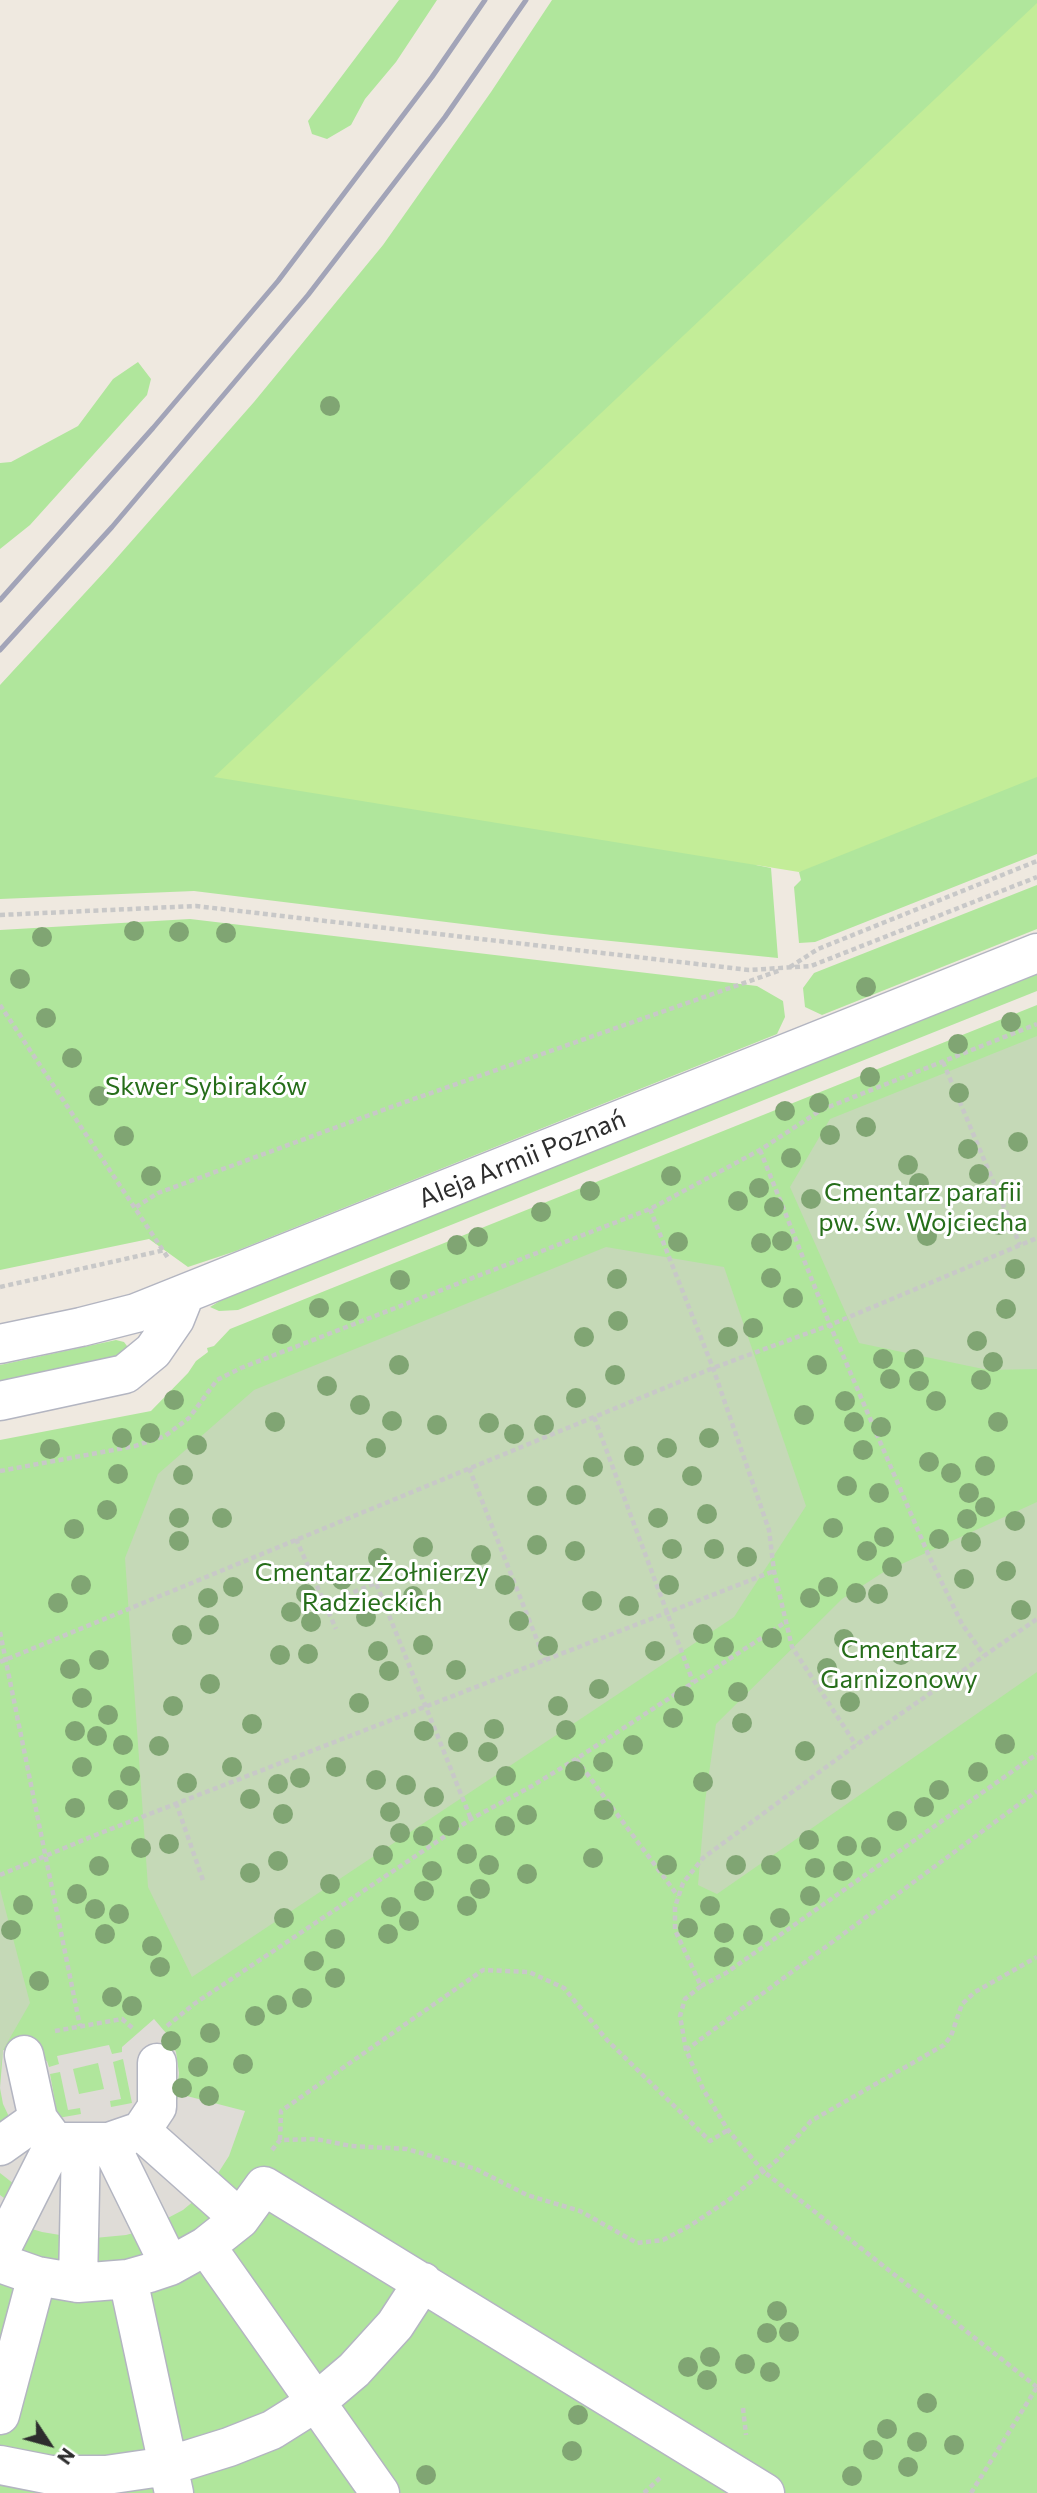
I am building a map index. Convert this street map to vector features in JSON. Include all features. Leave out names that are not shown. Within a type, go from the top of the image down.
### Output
[{"type":"street","name":"Aleja Armii Poznań","points":[[0,1344],[114,1319],[185,1294],[1037,953]]},
{"type":"street","points":[[0,1401],[125,1374],[153,1351],[175,1319],[185,1294]]},
{"type":"street","points":[[0,2146],[84,2135],[157,2107],[153,2042]]},
{"type":"street","points":[[38,2044],[84,2135],[170,2266]]},
{"type":"street","points":[[84,2135],[240,2219]]},
{"type":"street","points":[[0,2251],[84,2135]]},
{"type":"street","points":[[78,2283],[84,2135]]},
{"type":"street","points":[[0,2263],[37,2276],[78,2283],[128,2279],[170,2266],[206,2246],[240,2219],[264,2186],[765,2493]]},
{"type":"street","points":[[206,2246],[380,2493]]},
{"type":"street","points":[[0,2415],[37,2276]]},
{"type":"street","points":[[128,2279],[171,2479]]},
{"type":"street","points":[[0,2465],[51,2474],[171,2479],[229,2447],[272,2430],[315,2403],[354,2370],[395,2325],[424,2282]]},
{"type":"path","points":[[136,1207],[158,1193],[394,1106],[789,967],[818,949],[1037,862]]},
{"type":"path","points":[[0,915],[196,906],[749,970],[811,966],[1037,877]]},
{"type":"path","points":[[0,1005],[164,1250],[0,1287]]},
{"type":"path","points":[[0,1471],[135,1446],[165,1436],[189,1418],[217,1380],[241,1368],[650,1209],[760,1150],[821,1111],[1037,1024]]},
{"type":"path","points":[[943,1062],[1020,1245]]},
{"type":"path","points":[[760,1150],[830,1325],[929,1556],[962,1624],[984,1656]]},
{"type":"path","points":[[650,1209],[713,1367],[769,1530],[774,1571],[792,1647],[856,1745]]},
{"type":"path","points":[[3,1660],[713,1367],[830,1325],[1037,1238]]},
{"type":"path","points":[[594,1417],[693,1682]]},
{"type":"path","points":[[469,1468],[545,1660]]},
{"type":"path","points":[[296,1539],[336,1629]]},
{"type":"path","points":[[0,1875],[176,1803],[774,1571]]},
{"type":"path","points":[[325,1604],[376,1583],[471,1819]]},
{"type":"path","points":[[701,1986],[675,1930],[675,1908],[683,1883],[703,1858],[856,1745],[1037,1619]]},
{"type":"path","points":[[38,2044],[80,2026],[122,2019],[153,2042],[194,2004],[471,1819],[576,1759],[786,1622]]},
{"type":"path","points":[[0,1632],[3,1660],[80,2026]]},
{"type":"path","points":[[971,2493],[1037,2387],[763,2171],[728,2130],[704,2089],[687,2050],[680,2016],[685,2000],[701,1986],[726,1973],[1037,1754]]},
{"type":"path","points":[[576,1759],[678,1897]]},
{"type":"path","points":[[687,2050],[1037,1791]]},
{"type":"path","points":[[176,1803],[204,1883]]},
{"type":"path","points":[[264,2186],[273,2146],[280,2140],[316,2139],[351,2146],[408,2150],[476,2169],[527,2195],[580,2211],[637,2243],[663,2240],[730,2199],[763,2171],[811,2121],[944,2045],[951,2036],[962,2004],[975,1992],[1037,1957]]},
{"type":"path","points":[[280,2140],[281,2111],[483,1970],[529,1972],[564,1988],[607,2040],[710,2141],[728,2130]]},
{"type":"green space","points":[[399,0],[437,0],[396,62],[365,99],[351,125],[327,139],[312,134],[308,121]]},
{"type":"green space","points":[[552,0],[1037,0],[1037,151],[756,865],[771,868],[778,958],[552,935],[194,891],[0,899],[0,685],[107,569],[254,402],[383,245]]},
{"type":"green space","points":[[1037,3],[1037,777],[799,872],[214,777]]},
{"type":"green space","points":[[138,362],[151,379],[147,395],[30,525],[0,549],[0,463],[11,462],[78,426],[113,379]]},
{"type":"green space","points":[[1037,708],[1037,854],[815,942],[799,943],[794,887],[801,880],[799,872]]},
{"type":"green space","points":[[1037,885],[1037,929],[822,1015],[805,1007],[803,988],[814,973]]},
{"type":"green space","name":"Skwer Sybiraków","points":[[190,919],[757,986],[783,1001],[785,1017],[777,1034],[236,1251],[188,1267],[149,1239],[0,1270],[0,930]]},
{"type":"green space","points":[[1037,974],[1037,991],[238,1310],[219,1311],[210,1307],[223,1299]]},
{"type":"green space","points":[[1037,1005],[1037,2493],[0,2493],[0,1440],[151,1411],[196,1361],[208,1352],[207,1348],[214,1346],[230,1329]]},
{"type":"green space","name":"Cmentarz parafii pw. św. Wojciecha","points":[[1037,1036],[1037,1369],[988,1370],[859,1343],[790,1187],[830,1119]]},
{"type":"green space","name":"Cmentarz Żołnierzy Radzieckich","points":[[606,1247],[724,1267],[806,1506],[734,1617],[192,1977],[148,1887],[125,1558],[158,1474],[254,1390]]},
{"type":"green space","points":[[116,1340],[127,1346],[129,1353],[126,1359],[0,1384],[0,1365]]},
{"type":"green space","name":"Cmentarz Garnizonowy","points":[[1037,1502],[1037,1672],[717,1894],[698,1885],[705,1802],[716,1724],[842,1599],[882,1573]]},
{"type":"green space","points":[[0,1889],[30,2003],[3,2050],[0,2072]]},
{"type":"shaded area","points":[[154,2019],[166,2033],[176,2052],[179,2073],[177,2093],[170,2114],[172,2115],[179,2094],[245,2111],[229,2156],[215,2178],[201,2195],[183,2210],[145,2230],[126,2235],[84,2239],[42,2232],[22,2226],[0,2214],[0,2195],[4,2198],[14,2184],[0,2173],[0,2129],[11,2121],[3,2104],[0,2088],[3,2050],[47,2061],[49,2067],[59,2064],[57,2056],[109,2045],[112,2054],[122,2052],[122,2047]],"holes":[[[123,2059],[132,2103],[111,2107],[110,2101],[121,2099],[113,2062]],[[98,2063],[104,2089],[79,2094],[73,2069]],[[60,2072],[68,2110],[80,2108],[81,2114],[58,2118],[50,2074]]]},
{"type":"railway","points":[[0,600],[153,428],[278,281],[432,77],[485,0]]},
{"type":"railway","points":[[0,650],[112,527],[308,295],[445,117],[526,0]]}]
